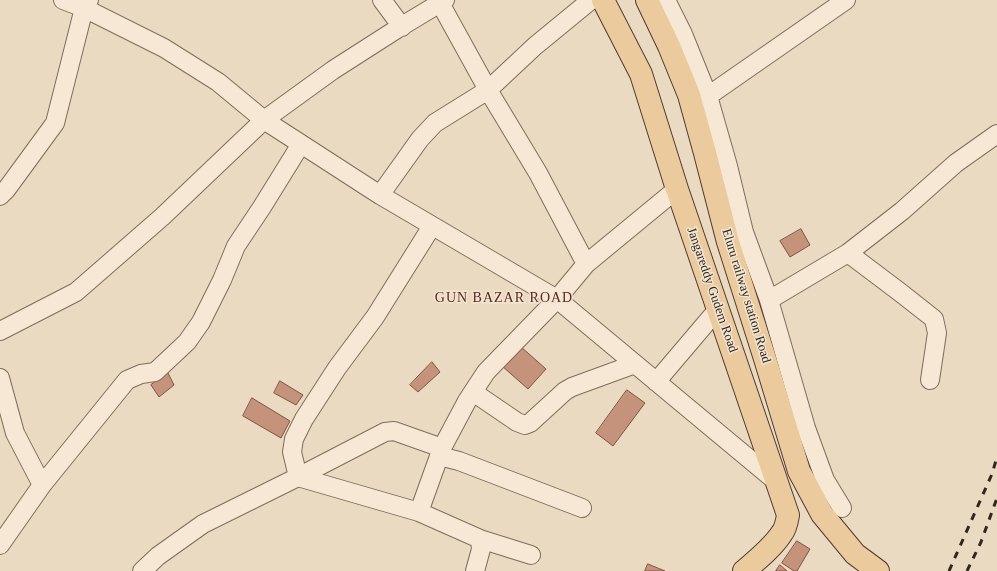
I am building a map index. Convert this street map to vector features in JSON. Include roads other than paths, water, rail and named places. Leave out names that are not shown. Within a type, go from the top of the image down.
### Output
[{"type":"main road","name":"Jangareddy Gudem Road","points":[[603,0],[641,74],[677,189],[788,515],[783,532],[767,550],[744,571]]},
{"type":"main road","name":"Eluru railway station Road","points":[[647,0],[669,46],[689,96],[728,242],[799,470],[822,514],[855,554],[878,571]]},
{"type":"street","points":[[63,0],[87,4],[164,48],[218,82],[264,120],[380,195],[557,299],[777,482]]},
{"type":"street","points":[[380,195],[420,139],[435,123],[488,90],[535,46],[591,0]]},
{"type":"street","points":[[666,0],[683,34],[708,96],[728,166],[744,232],[769,300],[806,428],[825,480],[842,508]]},
{"type":"street","points":[[708,96],[846,0]]},
{"type":"street","points":[[0,331],[76,292],[162,218],[264,120],[333,70],[443,2],[488,90],[538,173],[586,264]]},
{"type":"street","points":[[0,196],[55,123],[87,4]]},
{"type":"street","points":[[386,5],[402,27]]},
{"type":"street","points":[[769,300],[848,253],[902,211],[956,163],[997,134]]},
{"type":"street","points":[[0,545],[42,485],[127,380],[141,374],[156,372],[188,342],[201,322],[222,280],[236,246],[301,144]]},
{"type":"street","points":[[419,512],[441,452],[473,392],[486,372],[557,299],[586,264],[677,189]]},
{"type":"street","points":[[298,476],[292,452],[294,439],[304,419],[337,368],[375,317],[432,226]]},
{"type":"street","points":[[848,253],[934,319],[937,333],[930,380]]},
{"type":"street","points":[[656,382],[718,309]]},
{"type":"street","points":[[473,392],[517,422],[525,425],[530,423],[565,391],[572,387],[635,364]]},
{"type":"street","points":[[0,378],[15,433],[42,485]]},
{"type":"street","points":[[142,571],[158,556],[203,524],[385,432],[394,431],[459,461],[582,508]]},
{"type":"street","points":[[298,476],[419,512],[480,539],[531,555]]},
{"type":"street","points":[[475,571],[481,548],[480,539]]},
{"type":"railway","points":[[949,571],[992,474],[997,457]]},
{"type":"railway","points":[[967,571],[981,542],[997,498]]},
{"type":"district","name":"GUN BAZAR ROAD","points":[[504,298]]}]
